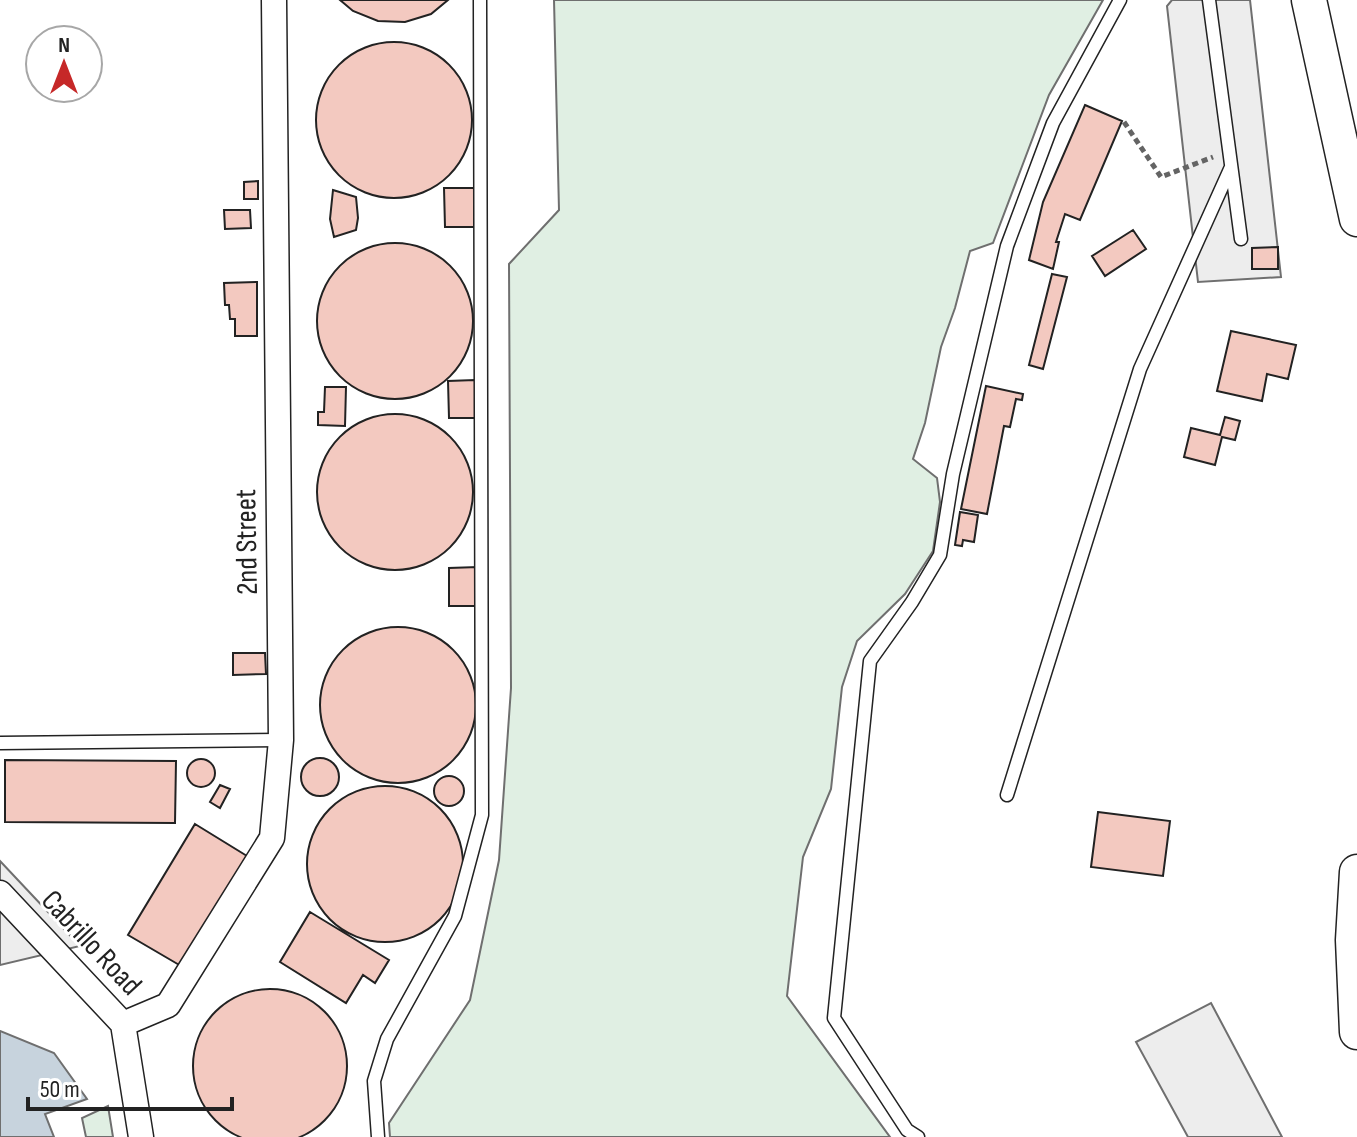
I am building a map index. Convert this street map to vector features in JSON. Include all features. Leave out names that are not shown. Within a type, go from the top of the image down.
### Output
[{"type":"main road","points":[[1309,0],[1357,219]]},
{"type":"main road","points":[[1357,872],[1353,940],[1357,1032]]},
{"type":"street","name":"2nd Street","points":[[123,1024],[168,1005],[272,838],[281,740],[274,0]]},
{"type":"street","name":"Cabrillo Road","points":[[0,893],[123,1024],[141,1137]]},
{"type":"lane","points":[[378,1137],[374,1081],[387,1039],[455,916],[482,815],[480,0]]},
{"type":"lane","points":[[918,1137],[907,1130],[834,1018],[870,661],[912,602],[940,555],[953,474],[1007,246],[1053,123],[1120,0]]},
{"type":"lane","points":[[1209,0],[1241,239]]},
{"type":"lane","points":[[1007,795],[1140,369],[1231,167]]},
{"type":"lane","points":[[0,743],[281,740]]},
{"type":"path","points":[[1124,122],[1161,177],[1229,150]]},
{"type":"green space","points":[[554,0],[1103,0],[1049,95],[993,243],[970,251],[941,347],[925,423],[913,459],[937,478],[940,502],[933,551],[905,594],[857,641],[842,687],[831,789],[803,857],[787,996],[890,1137],[390,1137],[389,1123],[470,1000],[499,860],[511,688],[509,264],[559,210]]},
{"type":"green space","points":[[108,1106],[113,1137],[86,1137],[82,1118]]},
{"type":"shaded area","points":[[1172,0],[1250,0],[1281,277],[1198,282],[1167,6]]},
{"type":"shaded area","points":[[0,861],[80,946],[0,965]]},
{"type":"shaded area","points":[[1211,1003],[1282,1137],[1188,1137],[1136,1042]]},
{"type":"shaded area","points":[[0,1031],[54,1053],[87,1099],[45,1114],[54,1137],[0,1137]]},
{"type":"building","points":[[340,0],[448,0],[431,14],[405,22],[378,21],[353,11]]},
{"type":"building","points":[[394,42],[424,48],[449,65],[466,90],[472,120],[466,150],[449,175],[424,192],[394,198],[364,192],[339,175],[322,150],[316,120],[322,90],[339,65],[364,48]]},
{"type":"building","points":[[1085,105],[1122,121],[1080,220],[1065,214],[1056,242],[1059,242],[1053,269],[1029,260],[1043,202]]},
{"type":"building","points":[[258,181],[258,199],[244,199],[244,182]]},
{"type":"building","points":[[444,188],[474,188],[474,227],[445,227]]},
{"type":"building","points":[[333,190],[356,197],[358,218],[356,230],[334,237],[330,219]]},
{"type":"building","points":[[224,210],[250,210],[251,228],[225,229]]},
{"type":"building","points":[[1133,230],[1146,249],[1105,276],[1092,256]]},
{"type":"building","points":[[395,243],[425,249],[450,266],[467,291],[473,321],[467,351],[450,376],[425,393],[395,399],[365,393],[340,376],[323,351],[317,321],[323,291],[340,266],[365,249]]},
{"type":"building","points":[[1278,247],[1278,269],[1252,269],[1252,248]]},
{"type":"building","points":[[1052,274],[1067,277],[1043,369],[1029,365]]},
{"type":"building","points":[[257,282],[257,336],[235,336],[235,319],[230,319],[229,305],[225,305],[224,283]]},
{"type":"building","points":[[1231,331],[1296,345],[1288,379],[1267,374],[1262,401],[1217,391]]},
{"type":"building","points":[[475,380],[475,418],[449,418],[448,381]]},
{"type":"building","points":[[986,386],[1023,394],[1022,400],[1016,399],[1010,427],[1004,426],[987,514],[961,509]]},
{"type":"building","points":[[325,387],[346,387],[345,426],[318,425],[318,412],[324,412]]},
{"type":"building","points":[[395,414],[425,420],[450,437],[467,462],[473,492],[467,522],[450,547],[425,564],[395,570],[365,564],[340,547],[323,522],[317,492],[323,462],[340,437],[365,420]]},
{"type":"building","points":[[1225,417],[1240,421],[1235,440],[1222,437],[1215,465],[1184,457],[1191,428],[1220,435]]},
{"type":"building","points":[[960,512],[978,515],[974,542],[963,540],[962,546],[955,545]]},
{"type":"building","points":[[478,567],[479,606],[449,606],[449,568]]},
{"type":"building","points":[[398,627],[428,633],[453,650],[470,675],[476,705],[470,735],[453,760],[428,777],[398,783],[368,777],[343,760],[326,735],[320,705],[326,675],[343,650],[368,633]]},
{"type":"building","points":[[233,653],[265,653],[266,674],[233,675]]},
{"type":"building","points":[[320,758],[333,764],[339,777],[333,790],[320,796],[307,790],[301,777],[307,764]]},
{"type":"building","points":[[201,759],[211,763],[215,773],[211,783],[201,787],[191,783],[187,773],[191,763]]},
{"type":"building","points":[[5,760],[176,761],[175,823],[5,822]]},
{"type":"building","points":[[449,776],[460,780],[464,791],[460,802],[449,806],[438,802],[434,791],[438,780]]},
{"type":"building","points":[[220,785],[230,789],[220,808],[210,802]]},
{"type":"building","points":[[385,786],[415,792],[440,809],[457,834],[463,864],[457,894],[440,919],[415,936],[385,942],[355,936],[330,919],[313,894],[307,864],[313,834],[330,809],[355,792]]},
{"type":"building","points":[[1098,812],[1170,821],[1163,876],[1091,867]]},
{"type":"building","points":[[195,824],[247,856],[181,966],[128,935]]},
{"type":"building","points":[[310,912],[389,960],[375,983],[363,975],[346,1003],[280,962]]},
{"type":"building","points":[[270,989],[300,995],[325,1011],[341,1036],[347,1066],[341,1096],[325,1121],[300,1137],[270,1143],[240,1137],[215,1121],[199,1096],[193,1066],[199,1036],[215,1011],[240,995]]}]
